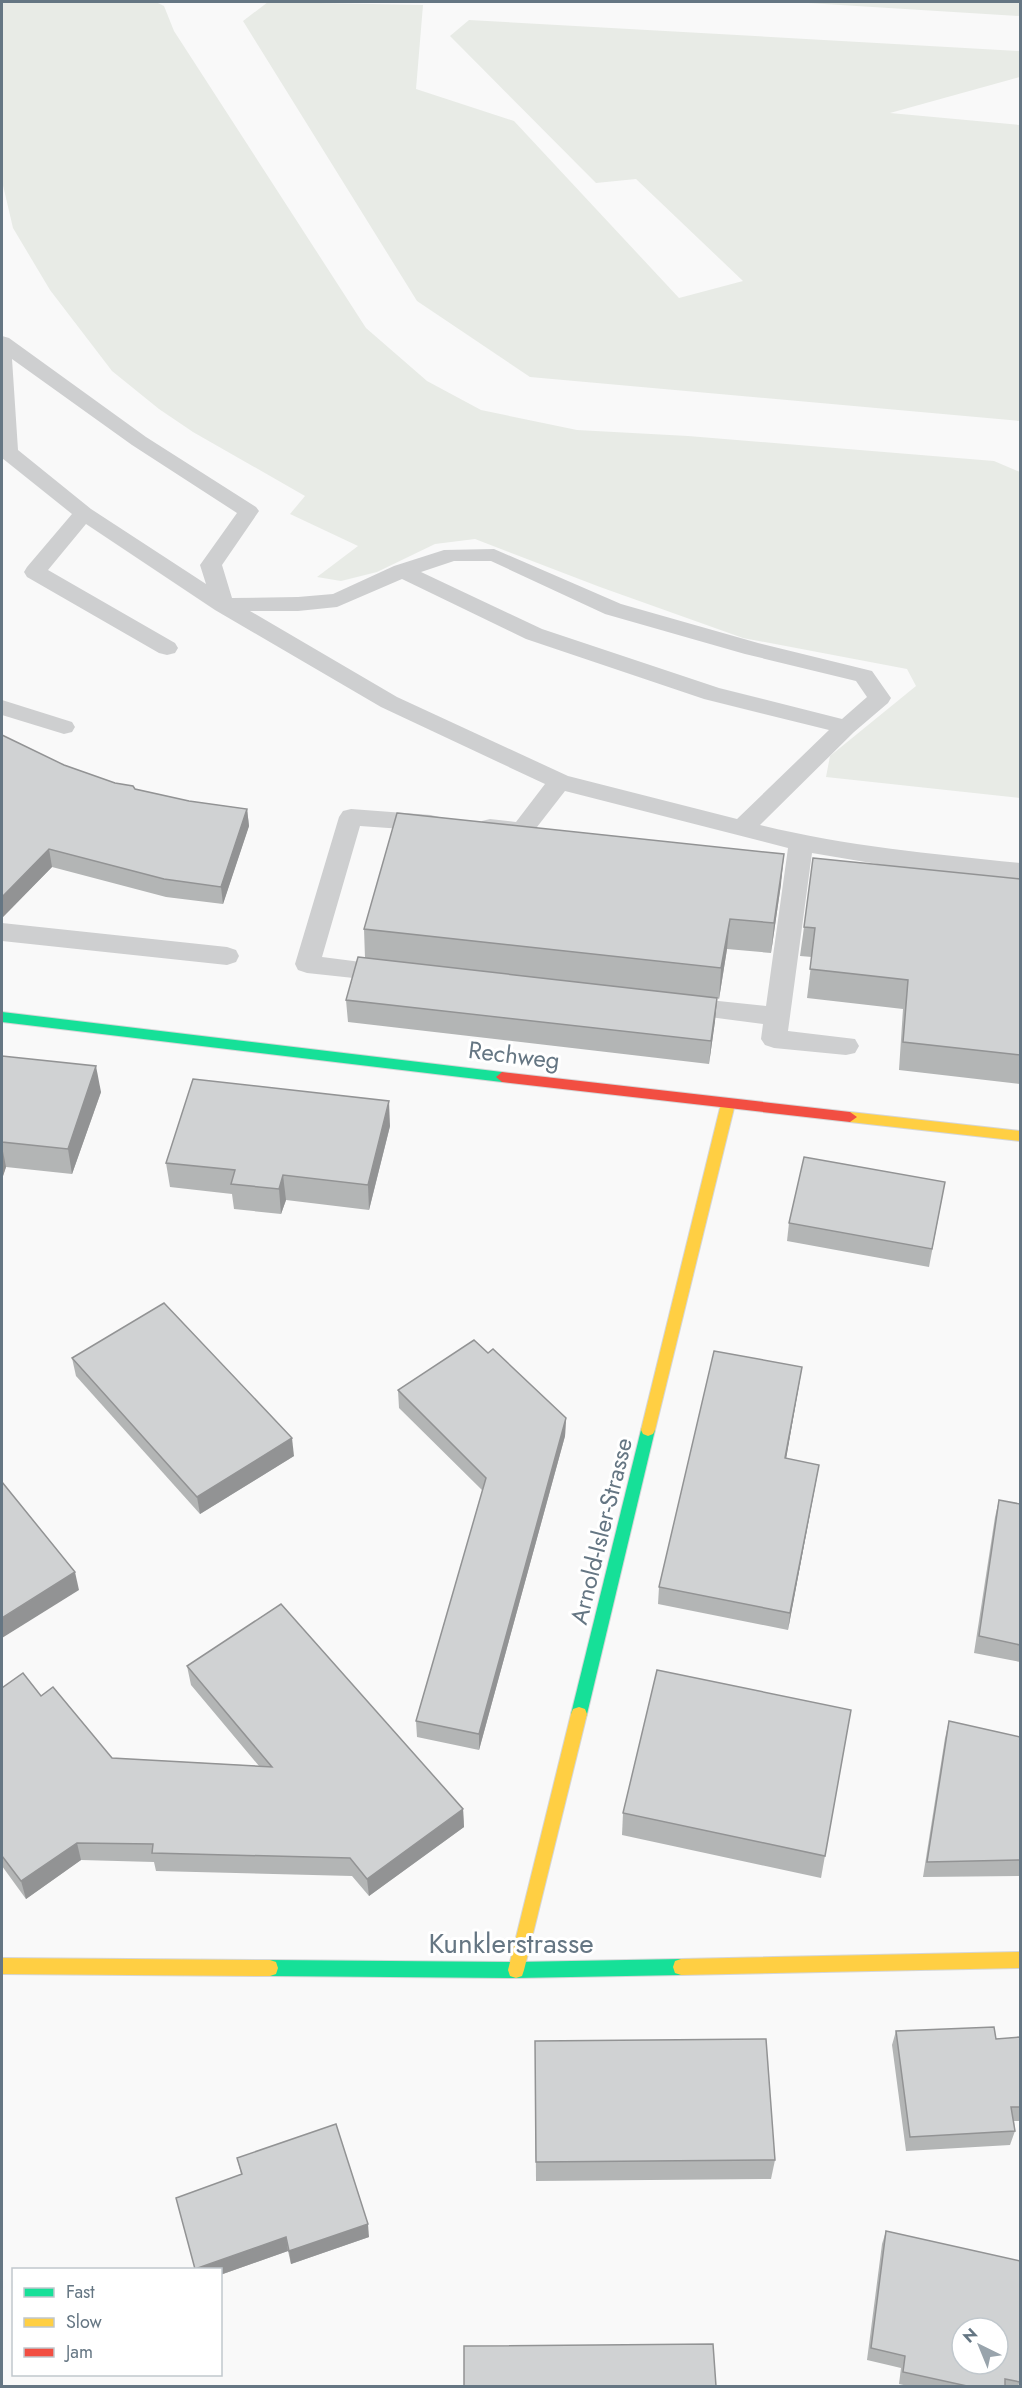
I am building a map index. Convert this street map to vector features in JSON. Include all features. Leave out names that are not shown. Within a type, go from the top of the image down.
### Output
[{"type":"street","name":"Rechweg","points":[[2,1017],[728,1104],[1020,1136]]},
{"type":"street","name":"Arnold-Isler-Strasse","points":[[516,1970],[728,1104]]},
{"type":"street","name":"Kunklerstrasse","points":[[2,1966],[516,1970],[1020,1960]]},
{"type":"lane","points":[[2,342],[139,441],[249,511],[211,565],[223,605]]},
{"type":"lane","points":[[2,350],[5,450],[84,513],[223,605],[389,702],[560,782],[801,843],[889,858],[1020,871]]},
{"type":"lane","points":[[84,513],[35,572],[168,648]]},
{"type":"lane","points":[[223,605],[298,604],[337,600],[402,571],[452,555],[494,555],[613,609],[753,649],[864,676],[880,698],[846,727],[742,827]]},
{"type":"lane","points":[[402,571],[534,634],[712,694],[846,727]]},
{"type":"lane","points":[[2,707],[64,727]]},
{"type":"lane","points":[[413,976],[307,964],[351,817],[522,830],[560,782]]},
{"type":"lane","points":[[801,843],[774,1039],[846,1046]]},
{"type":"lane","points":[[2,932],[227,956]]},
{"type":"lane","points":[[660,1003],[777,1017]]},
{"type":"shaded area","points":[[2,2],[156,2],[164,6],[174,31],[366,328],[427,381],[481,410],[577,430],[688,436],[994,461],[1020,472],[1020,798],[826,777],[830,756],[916,686],[907,669],[743,638],[475,539],[435,544],[377,572],[341,581],[317,577],[358,546],[290,514],[305,496],[193,432],[159,409],[112,371],[50,290],[13,228],[2,181]]},
{"type":"shaded area","points":[[268,2],[423,5],[416,89],[514,121],[679,298],[743,281],[636,179],[596,183],[450,36],[469,20],[1020,51],[1020,77],[890,113],[1020,125],[1020,421],[530,377],[417,301],[243,21]]},
{"type":"shaded area","points":[[792,2],[1020,2],[1020,16]]},
{"type":"building","points":[[2,735],[64,765],[115,783],[189,801],[247,809],[221,887],[164,879],[49,849],[2,897]]},
{"type":"building","points":[[397,813],[784,854],[774,923],[730,919],[721,968],[364,929]]},
{"type":"building","points":[[813,858],[1020,879],[1020,1055],[903,1042],[908,980],[810,969],[815,928],[804,927]]},
{"type":"building","points":[[358,957],[717,998],[711,1041],[346,1000]]},
{"type":"building","points":[[2,1056],[96,1066],[68,1149],[2,1142]]},
{"type":"building","points":[[193,1079],[389,1101],[368,1185],[283,1175],[279,1189],[231,1184],[235,1170],[166,1163]]},
{"type":"building","points":[[804,1157],[945,1182],[932,1249],[789,1223]]},
{"type":"building","points":[[164,1303],[292,1438],[197,1497],[72,1358]]},
{"type":"building","points":[[474,1340],[488,1353],[493,1349],[566,1418],[479,1734],[416,1721],[486,1478],[398,1390]]},
{"type":"building","points":[[714,1351],[802,1367],[785,1458],[819,1465],[790,1613],[659,1587]]},
{"type":"building","points":[[2,1482],[75,1572],[2,1618]]},
{"type":"building","points":[[999,1500],[1020,1504],[1020,1645],[979,1636]]},
{"type":"building","points":[[281,1604],[463,1809],[367,1879],[350,1858],[152,1853],[153,1844],[77,1843],[21,1881],[2,1856],[2,1688],[23,1673],[41,1696],[53,1687],[112,1758],[272,1767],[187,1666]]},
{"type":"building","points":[[657,1670],[851,1710],[825,1856],[623,1813]]},
{"type":"building","points":[[949,1721],[1020,1737],[1020,1860],[927,1862]]},
{"type":"building","points":[[994,2027],[996,2039],[1020,2037],[1020,2107],[1011,2107],[1015,2131],[910,2137],[896,2031]]},
{"type":"building","points":[[766,2039],[775,2160],[536,2162],[535,2041]]},
{"type":"building","points":[[336,2124],[368,2224],[289,2251],[286,2237],[195,2268],[176,2198],[242,2174],[237,2158]]},
{"type":"building","points":[[886,2231],[1020,2261],[1020,2382],[1005,2379],[1005,2386],[967,2386],[903,2372],[905,2356],[871,2348]]},
{"type":"building","points":[[713,2344],[716,2386],[464,2386],[464,2346]]},
{"type":"traffic: fast","points":[[2,1017],[502,1077]]},
{"type":"traffic: fast","points":[[579,1714],[648,1430]]},
{"type":"traffic: fast","points":[[270,1968],[516,1970],[681,1967]]},
{"type":"traffic: slow","points":[[648,1430],[728,1104]]},
{"type":"traffic: slow","points":[[850,1117],[1020,1136]]},
{"type":"traffic: slow","points":[[516,1970],[579,1714]]},
{"type":"traffic: slow","points":[[681,1967],[1020,1960]]},
{"type":"traffic: slow","points":[[2,1966],[270,1968]]},
{"type":"traffic: jam","points":[[502,1077],[850,1117]]}]
